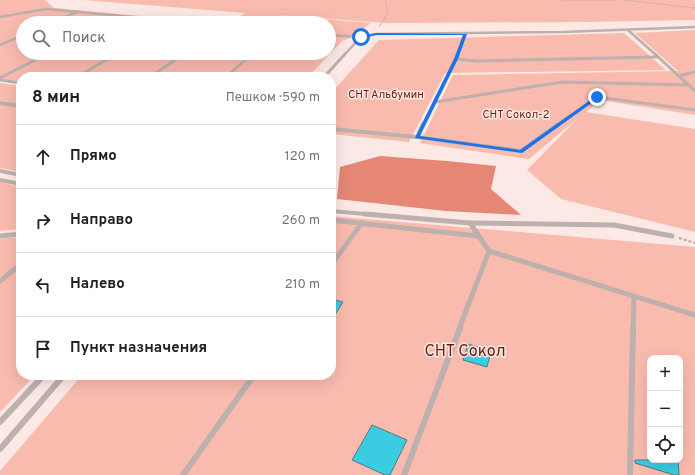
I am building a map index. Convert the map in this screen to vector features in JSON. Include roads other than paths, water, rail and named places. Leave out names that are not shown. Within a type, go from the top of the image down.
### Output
[{"type":"street","points":[[0,103],[16,105]]},
{"type":"street","points":[[0,171],[16,174]]},
{"type":"lane","points":[[0,17],[46,9],[123,16]]},
{"type":"lane","points":[[68,16],[77,12]]},
{"type":"lane","points":[[336,35],[361,37],[376,34],[465,34],[695,27]]},
{"type":"lane","points":[[628,30],[695,91]]},
{"type":"lane","points":[[417,137],[456,59],[465,34]]},
{"type":"lane","points":[[329,72],[361,37]]},
{"type":"lane","points":[[0,45],[16,38]]},
{"type":"lane","points":[[456,59],[477,61],[657,57]]},
{"type":"lane","points":[[0,79],[37,60]]},
{"type":"lane","points":[[86,72],[106,60]]},
{"type":"lane","points":[[158,72],[176,60]]},
{"type":"lane","points":[[232,72],[246,60]]},
{"type":"lane","points":[[679,76],[695,72]]},
{"type":"lane","points":[[0,79],[16,82]]},
{"type":"lane","points":[[435,102],[562,82],[689,85]]},
{"type":"lane","points":[[336,130],[417,137],[522,151],[597,97],[695,110]]},
{"type":"lane","points":[[0,180],[16,183]]},
{"type":"lane","points":[[336,211],[470,223],[614,225],[672,236]]},
{"type":"lane","points":[[336,220],[478,236]]},
{"type":"lane","points":[[336,258],[362,223]]},
{"type":"lane","points":[[470,223],[490,251],[695,315]]},
{"type":"lane","points":[[0,236],[16,234]]},
{"type":"lane","points":[[404,475],[490,251]]},
{"type":"lane","points":[[0,281],[16,268]]},
{"type":"lane","points":[[630,475],[634,297]]},
{"type":"lane","points":[[0,422],[39,380]]},
{"type":"lane","points":[[0,449],[60,380]]},
{"type":"lane","points":[[183,475],[250,380]]},
{"type":"park label","name":"СНТ Альбумин","points":[[386,95]]},
{"type":"park label","name":"СНТ Сокол-2","points":[[516,115]]},
{"type":"park label","name":"СНТ Сокол","points":[[465,352]]}]
